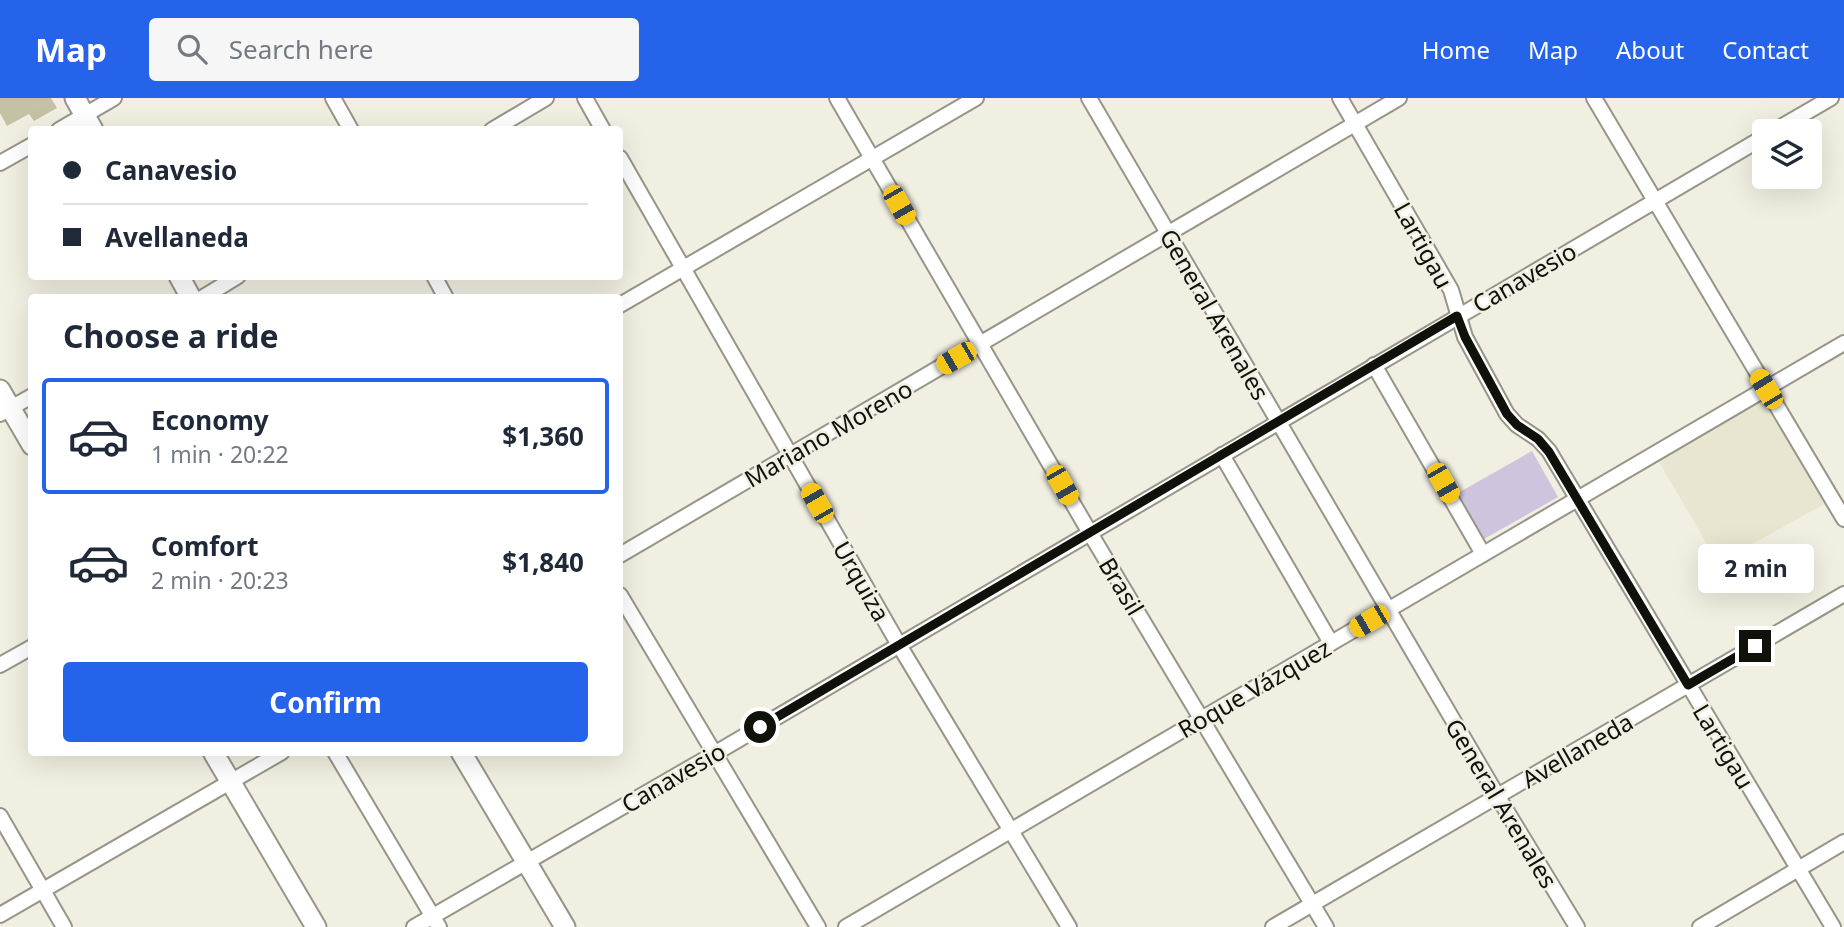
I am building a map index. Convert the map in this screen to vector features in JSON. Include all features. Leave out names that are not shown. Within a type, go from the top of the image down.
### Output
[{"type":"main road","points":[[75,98],[89,122]]},
{"type":"main road","points":[[0,390],[5,411],[28,439]]},
{"type":"main road","points":[[215,756],[316,927]]},
{"type":"main road","points":[[463,756],[565,927]]},
{"type":"street","points":[[89,122],[114,98]]},
{"type":"street","points":[[333,98],[349,126]]},
{"type":"street","points":[[499,126],[546,98]]},
{"type":"street","points":[[585,98],[601,126]]},
{"type":"street","name":"Brasil","points":[[837,98],[1090,533],[1326,927]]},
{"type":"street","points":[[623,303],[976,98]]},
{"type":"street","name":"General Arenales","points":[[1089,98],[1498,797],[1577,927]]},
{"type":"street","name":"Lartigau","points":[[1340,98],[1451,290],[1465,337],[1507,414],[1544,445],[1833,927]]},
{"type":"street","name":"Mariano Moreno","points":[[623,553],[1399,98]]},
{"type":"street","points":[[1594,98],[1844,520]]},
{"type":"street","points":[[1795,119],[1831,98]]},
{"type":"street","name":"Canavesio","points":[[414,927],[436,922],[526,862],[1752,144]]},
{"type":"street","points":[[0,163],[28,147]]},
{"type":"street","name":"Urquiza","points":[[623,163],[899,645],[1069,927]]},
{"type":"street","points":[[209,294],[231,280]]},
{"type":"street","name":"Roque Vázquez","points":[[846,927],[1844,343]]},
{"type":"street","points":[[1374,365],[1483,554]]},
{"type":"street","points":[[5,411],[28,398]]},
{"type":"street","points":[[1222,455],[1331,643]]},
{"type":"street","name":"Avellaneda","points":[[1273,927],[1844,594]]},
{"type":"street","points":[[623,600],[818,927]]},
{"type":"street","points":[[0,665],[28,649]]},
{"type":"street","points":[[0,915],[275,756]]},
{"type":"street","points":[[337,756],[436,922]]},
{"type":"street","points":[[0,816],[64,927]]},
{"type":"street","points":[[1700,927],[1844,842]]},
{"type":"shaded area","points":[[1764,396],[1828,502],[1718,563],[1658,460]]},
{"type":"shaded area","points":[[1532,451],[1558,497],[1484,539],[1458,493]]},
{"type":"building","points":[[0,98],[51,98],[57,108],[34,121],[29,114],[7,126],[0,113]]},
{"type":"route","points":[[760,727],[1457,316],[1465,337],[1507,414],[1517,425],[1538,439],[1549,452],[1688,685],[1755,646]]}]
